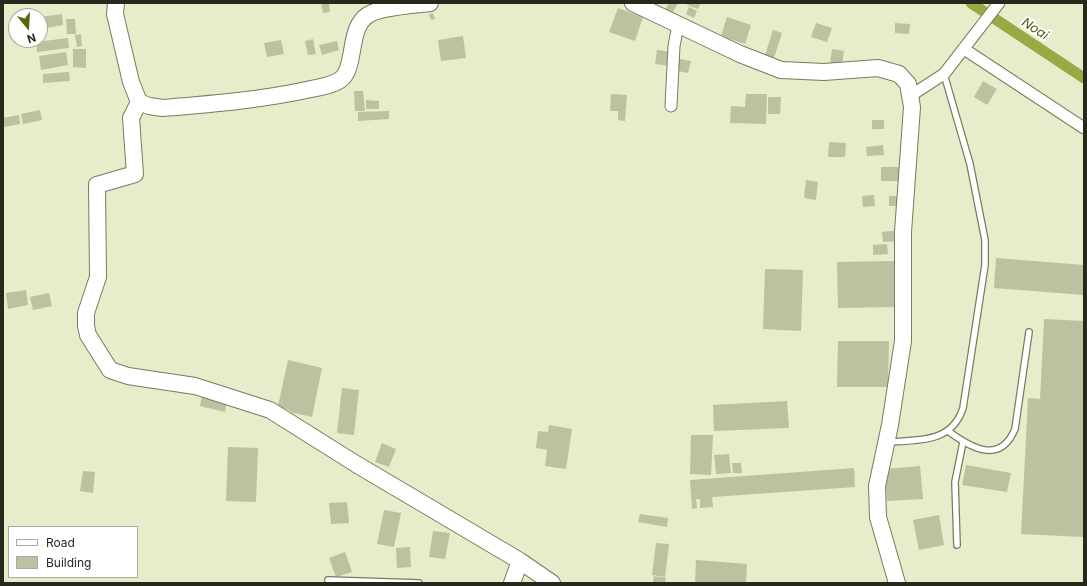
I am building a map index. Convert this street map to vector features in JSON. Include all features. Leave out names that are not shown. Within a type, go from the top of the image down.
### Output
[{"type":"street","points":[[116,3],[115,14],[131,82],[139,102],[132,118],[135,174],[97,185],[98,277],[86,313],[88,335],[110,370],[128,376],[195,386],[270,410],[356,464],[520,561],[552,583]]},
{"type":"street","points":[[139,102],[149,106],[171,107],[283,95],[329,85],[338,81],[346,72],[357,28],[372,7],[430,3]]},
{"type":"street","points":[[633,3],[740,54],[781,70],[824,72],[878,68],[899,74],[908,84],[912,107],[903,232],[903,341],[887,442],[878,486],[878,518],[897,583]]},
{"type":"street","points":[[910,96],[944,74],[999,3]]},
{"type":"street","points":[[671,106],[674,46],[678,25]]},
{"type":"street","points":[[964,49],[1084,128]]},
{"type":"street","points":[[512,583],[520,561]]},
{"type":"lane","points":[[887,442],[919,440],[948,431],[957,424],[963,408],[986,265],[983,228],[970,164],[944,74]]},
{"type":"lane","points":[[948,431],[972,447],[983,450],[996,450],[1011,440],[1015,429],[1029,332]]},
{"type":"lane","points":[[957,545],[955,482],[963,442]]},
{"type":"lane","points":[[328,580],[419,583]]},
{"type":"building","points":[[321,3],[329,3],[330,12],[323,13]]},
{"type":"building","points":[[669,3],[678,3],[672,14],[665,10]]},
{"type":"building","points":[[688,3],[699,3],[700,5],[698,9],[687,5]]},
{"type":"building","points":[[689,7],[697,11],[694,18],[686,14]]},
{"type":"building","points":[[618,8],[643,17],[635,41],[609,32]]},
{"type":"building","points":[[433,13],[435,19],[431,20],[429,14]]},
{"type":"building","points":[[62,14],[63,25],[48,28],[48,16]]},
{"type":"building","points":[[727,17],[751,25],[745,44],[721,36]]},
{"type":"building","points":[[66,19],[75,19],[76,34],[67,34]]},
{"type":"building","points":[[816,23],[832,28],[827,42],[811,37]]},
{"type":"building","points":[[895,23],[910,24],[909,34],[895,33]]},
{"type":"building","points":[[773,30],[782,33],[774,58],[765,55]]},
{"type":"building","points":[[81,34],[82,46],[77,47],[75,35]]},
{"type":"building","points":[[463,36],[466,58],[441,61],[438,40]]},
{"type":"building","points":[[68,38],[69,48],[37,52],[37,48],[48,48],[48,40]]},
{"type":"building","points":[[313,39],[316,54],[308,55],[305,41]]},
{"type":"building","points":[[281,40],[284,54],[267,57],[264,43]]},
{"type":"building","points":[[337,41],[339,50],[322,55],[319,45]]},
{"type":"building","points":[[73,49],[86,49],[86,68],[73,67]]},
{"type":"building","points":[[832,49],[844,51],[842,65],[830,63]]},
{"type":"building","points":[[657,50],[672,52],[671,66],[655,64]]},
{"type":"building","points":[[66,52],[68,65],[41,70],[39,56]]},
{"type":"building","points":[[675,58],[691,61],[688,73],[673,70]]},
{"type":"building","points":[[69,72],[70,81],[43,83],[43,74]]},
{"type":"building","points":[[983,81],[997,89],[987,105],[974,97]]},
{"type":"building","points":[[354,91],[363,91],[365,111],[355,111]]},
{"type":"building","points":[[611,94],[627,95],[625,121],[618,120],[618,111],[610,111]]},
{"type":"building","points":[[746,94],[767,94],[766,124],[730,123],[731,106],[745,107]]},
{"type":"building","points":[[768,97],[781,97],[780,114],[768,114]]},
{"type":"building","points":[[366,100],[379,101],[379,109],[366,109]]},
{"type":"building","points":[[40,110],[42,120],[23,124],[21,114]]},
{"type":"building","points":[[389,111],[389,119],[358,121],[358,112]]},
{"type":"building","points":[[19,115],[20,124],[4,127],[3,118]]},
{"type":"building","points":[[872,120],[884,120],[884,129],[872,129]]},
{"type":"building","points":[[829,142],[846,143],[845,157],[828,157]]},
{"type":"building","points":[[883,145],[884,155],[867,156],[866,147]]},
{"type":"building","points":[[881,167],[901,167],[901,181],[881,181]]},
{"type":"building","points":[[806,180],[818,182],[816,200],[804,198]]},
{"type":"building","points":[[874,195],[875,206],[863,207],[862,196]]},
{"type":"building","points":[[889,196],[902,196],[901,206],[889,206]]},
{"type":"building","points":[[900,230],[901,241],[883,242],[882,232]]},
{"type":"building","points":[[887,244],[888,254],[873,255],[873,245]]},
{"type":"building","points":[[996,258],[1084,265],[1084,295],[994,288]]},
{"type":"building","points":[[894,261],[895,307],[838,308],[837,262]]},
{"type":"building","points":[[765,269],[803,270],[801,331],[763,329]]},
{"type":"building","points":[[26,290],[28,305],[8,309],[6,293]]},
{"type":"building","points":[[49,293],[52,306],[33,310],[30,297]]},
{"type":"building","points":[[1044,319],[1084,321],[1084,537],[1021,534],[1028,398],[1040,399]]},
{"type":"building","points":[[838,341],[889,341],[888,387],[837,387]]},
{"type":"building","points":[[288,360],[322,368],[312,417],[290,412],[291,411],[278,406]]},
{"type":"building","points":[[342,388],[359,390],[354,435],[337,433]]},
{"type":"building","points":[[202,396],[227,402],[225,412],[200,406]]},
{"type":"building","points":[[787,401],[789,428],[714,431],[713,405]]},
{"type":"building","points":[[549,425],[572,429],[566,469],[545,466],[547,450],[536,448],[538,431],[548,432]]},
{"type":"building","points":[[691,435],[713,435],[711,475],[690,474]]},
{"type":"building","points":[[382,443],[396,449],[389,467],[375,462]]},
{"type":"building","points":[[228,447],[258,448],[256,502],[226,501]]},
{"type":"building","points":[[729,454],[731,473],[716,474],[714,455]]},
{"type":"building","points":[[732,463],[741,463],[742,473],[733,473]]},
{"type":"building","points":[[966,465],[1011,473],[1007,492],[962,485]]},
{"type":"building","points":[[920,466],[923,499],[887,501],[885,469]]},
{"type":"building","points":[[854,468],[855,487],[712,497],[713,507],[700,508],[700,499],[696,499],[697,508],[692,509],[690,480]]},
{"type":"building","points":[[83,471],[95,472],[93,493],[80,491]]},
{"type":"building","points":[[347,502],[349,523],[331,524],[329,503]]},
{"type":"building","points":[[384,510],[401,513],[394,547],[377,544]]},
{"type":"building","points":[[640,514],[668,518],[667,527],[638,522]]},
{"type":"building","points":[[939,515],[944,545],[919,550],[913,520]]},
{"type":"building","points":[[433,531],[450,533],[445,559],[429,557]]},
{"type":"building","points":[[656,543],[669,544],[665,577],[652,575]]},
{"type":"building","points":[[410,547],[411,567],[397,568],[396,548]]},
{"type":"building","points":[[345,552],[352,572],[336,577],[329,558]]},
{"type":"building","points":[[696,560],[747,564],[746,583],[695,583]]},
{"type":"building","points":[[654,576],[666,578],[665,583],[653,583]]},
{"type":"waterway","name":"Noai","points":[[971,3],[1084,78]]}]
